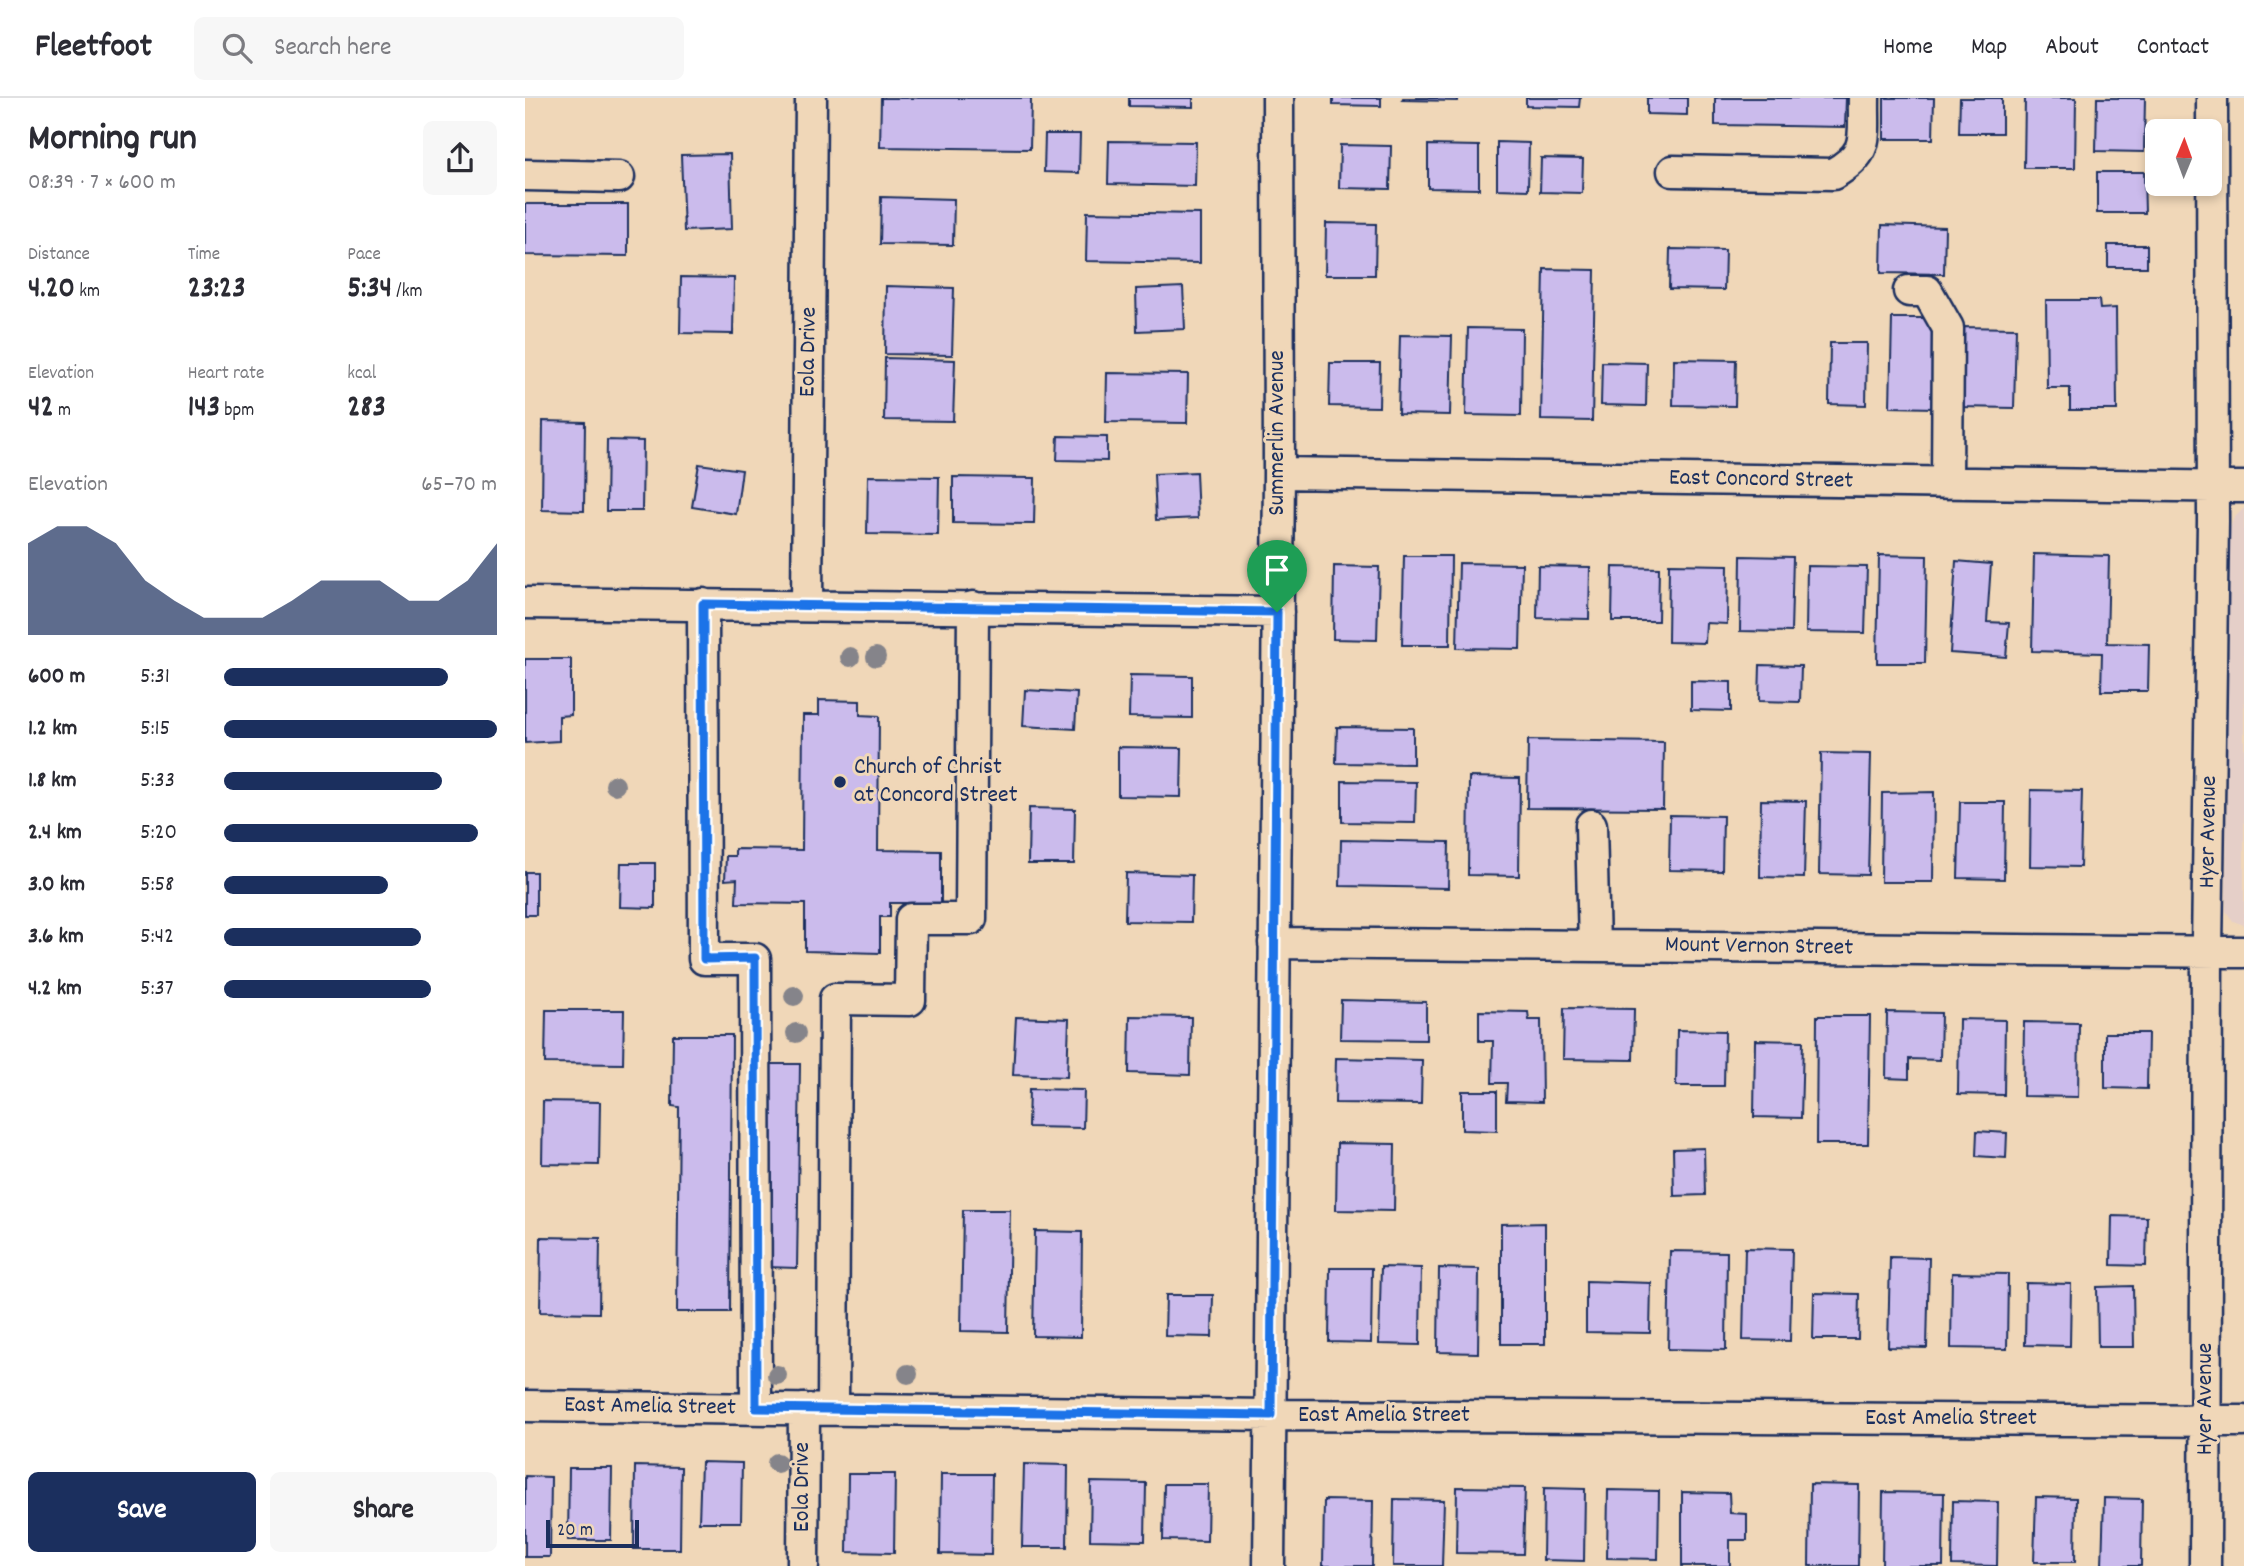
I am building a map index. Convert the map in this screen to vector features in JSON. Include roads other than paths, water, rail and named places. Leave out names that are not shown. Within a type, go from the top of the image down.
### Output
[{"type":"street","name":"Eola Drive","points":[[807,605],[811,98]]},
{"type":"street","name":"Summerlin Avenue","points":[[1269,1566],[1279,473],[1278,98]]},
{"type":"street","points":[[1673,171],[1833,174],[1852,163],[1862,147],[1864,98]]},
{"type":"street","name":"Hyer Avenue","points":[[2205,1566],[2207,951],[2213,487],[2212,98]]},
{"type":"street","points":[[525,175],[619,177]]},
{"type":"street","points":[[1909,291],[1927,291],[1948,328],[1947,483]]},
{"type":"street","name":"East Concord Street","points":[[1279,473],[2244,487]]},
{"type":"street","points":[[525,603],[1277,612]]},
{"type":"street","points":[[703,604],[704,959],[755,958],[756,1408]]},
{"type":"street","points":[[833,1409],[835,999],[910,1000],[911,919],[971,919],[973,607]]},
{"type":"street","points":[[1591,825],[1594,946]]},
{"type":"street","name":"Mount Vernon Street","points":[[1273,943],[2244,952]]},
{"type":"street","name":"East Amelia Street","points":[[525,1406],[1271,1415],[2244,1421]]},
{"type":"street","name":"Eola Drive","points":[[803,1409],[803,1566]]},
{"type":"place","name":"Church of Christ at Concord Street","points":[[840,782]]}]
